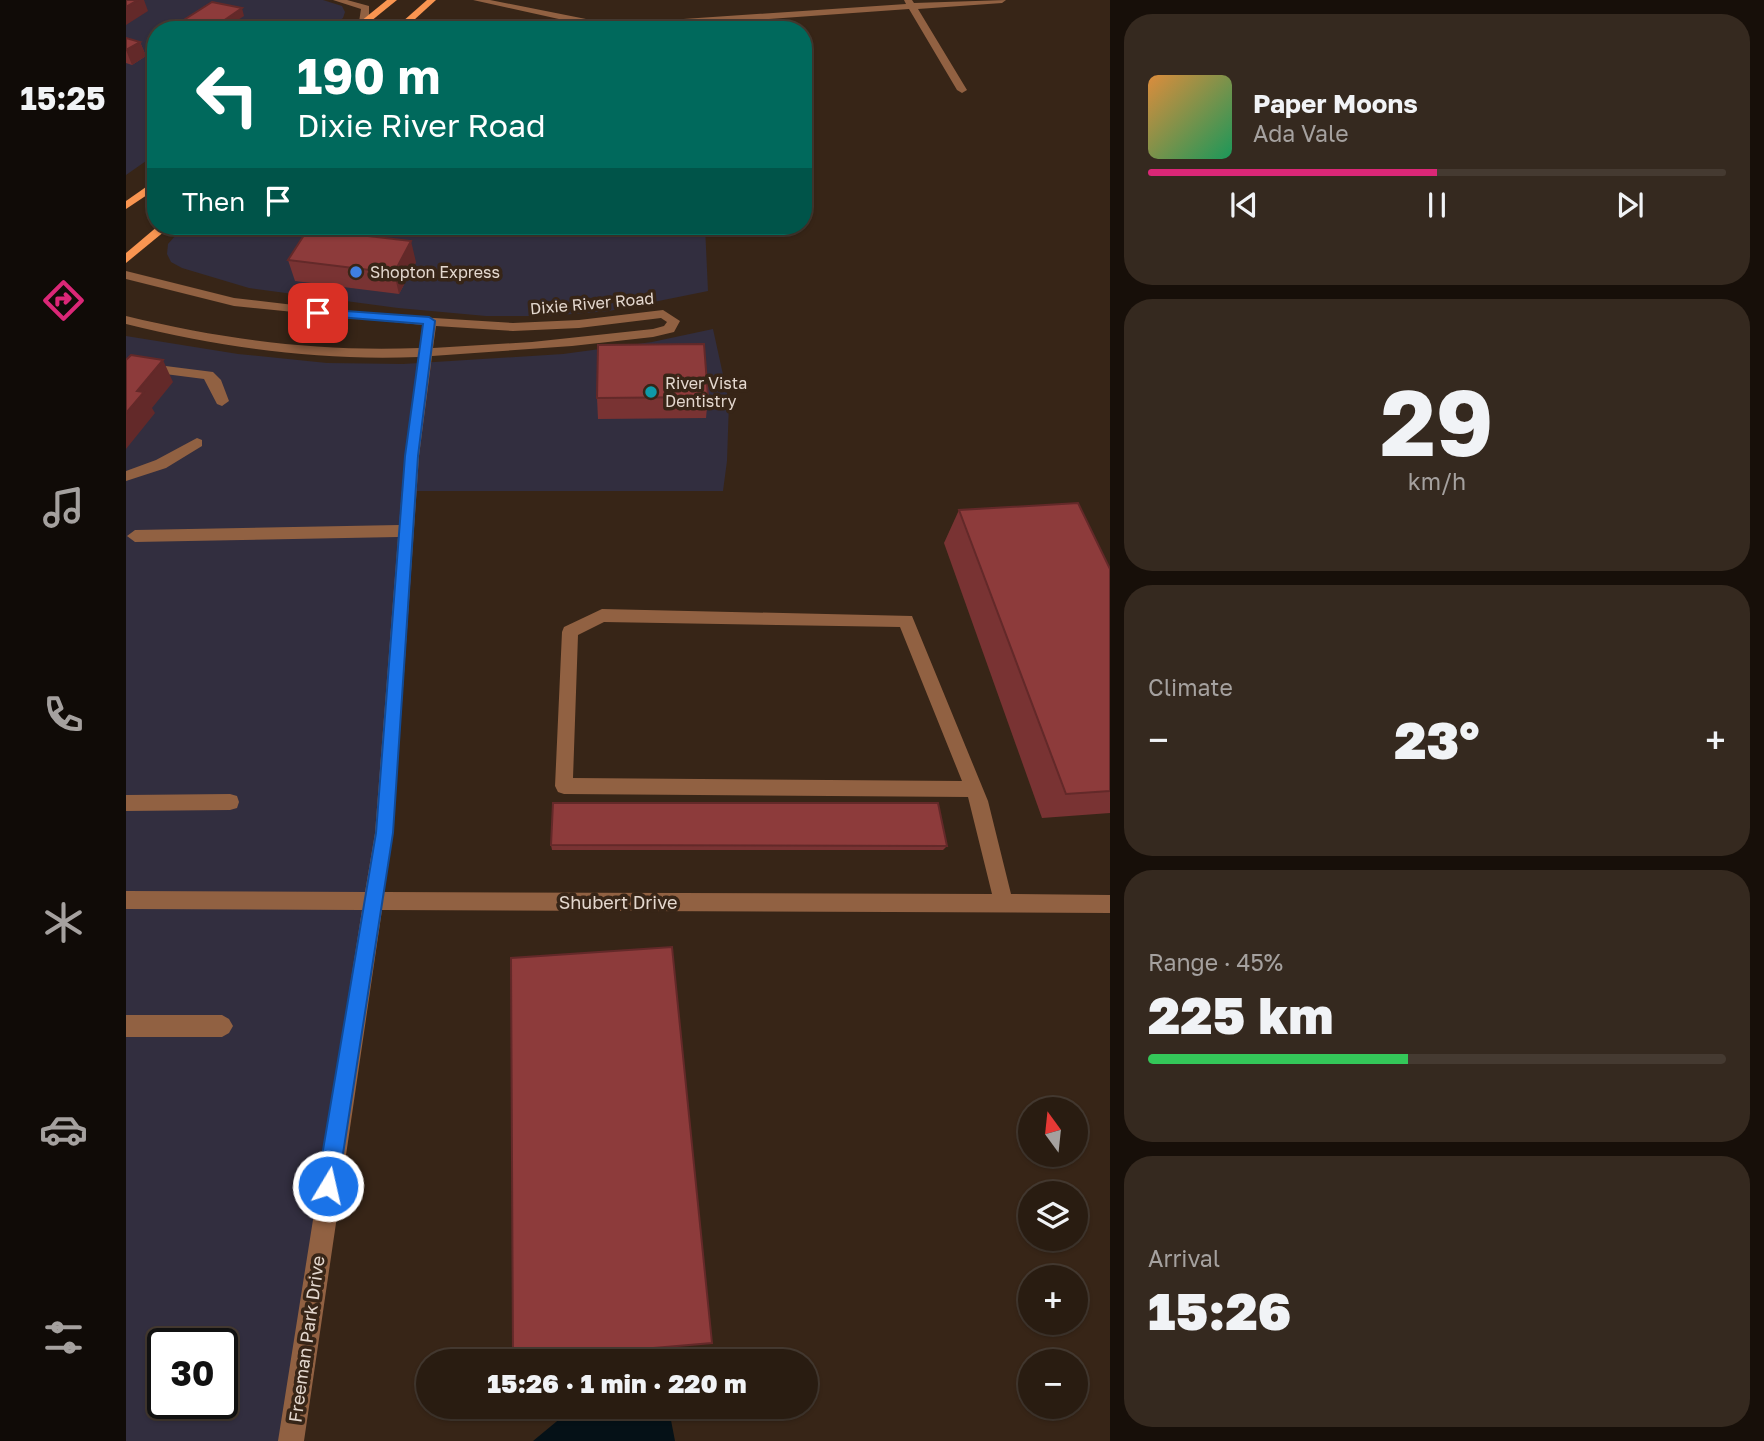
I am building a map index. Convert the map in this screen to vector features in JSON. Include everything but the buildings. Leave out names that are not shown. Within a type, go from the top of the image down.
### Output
[{"type":"main road","points":[[365,21],[393,0]]},
{"type":"main road","points":[[408,21],[432,0]]},
{"type":"main road","points":[[126,206],[147,190]]},
{"type":"main road","points":[[126,259],[154,235]]},
{"type":"street","points":[[337,0],[366,8],[364,21]]},
{"type":"street","points":[[477,0],[581,21]]},
{"type":"street","points":[[671,21],[910,3],[1002,0]]},
{"type":"street","points":[[910,3],[962,90]]},
{"type":"street","name":"Dixie River Road","points":[[126,275],[234,302],[292,310],[513,327],[579,324],[663,314],[674,321],[669,329],[653,333],[511,349],[328,354],[244,344],[126,320]]},
{"type":"street","name":"Freeman Park Drive","points":[[291,1441],[384,833],[412,456],[429,321]]},
{"type":"street","points":[[126,365],[208,375],[214,380],[222,401]]},
{"type":"street","points":[[126,476],[162,464],[197,443]]},
{"type":"street","points":[[135,536],[406,531]]},
{"type":"street","points":[[974,789],[564,786],[570,632],[602,615],[906,621],[979,801],[1003,904]]},
{"type":"street","points":[[126,803],[230,802]]},
{"type":"street","name":"Shubert Drive","points":[[126,900],[1110,904]]},
{"type":"street","points":[[126,1026],[222,1026]]},
{"type":"shaded area","points":[[126,0],[323,0],[342,6],[345,12],[339,21],[147,21],[147,160],[126,175]]},
{"type":"shaded area","points":[[176,235],[705,235],[708,291],[609,311],[548,316],[486,316],[398,308],[249,288],[182,268],[171,262],[167,254],[168,244]]},
{"type":"shaded area","points":[[713,329],[729,402],[723,491],[405,491],[380,834],[285,1441],[126,1441],[126,336],[238,354],[327,363],[403,364],[563,354],[652,342]]},
{"type":"shaded area","points":[[560,1419],[671,1419],[675,1441],[533,1441]]},
{"type":"place","name":"Shopton Express","points":[[356,272]]},
{"type":"place","name":"River Vista Dentistry","points":[[651,392]]},
{"type":"route","points":[[318,313],[429,321],[412,456],[384,833],[328,1186]]}]
